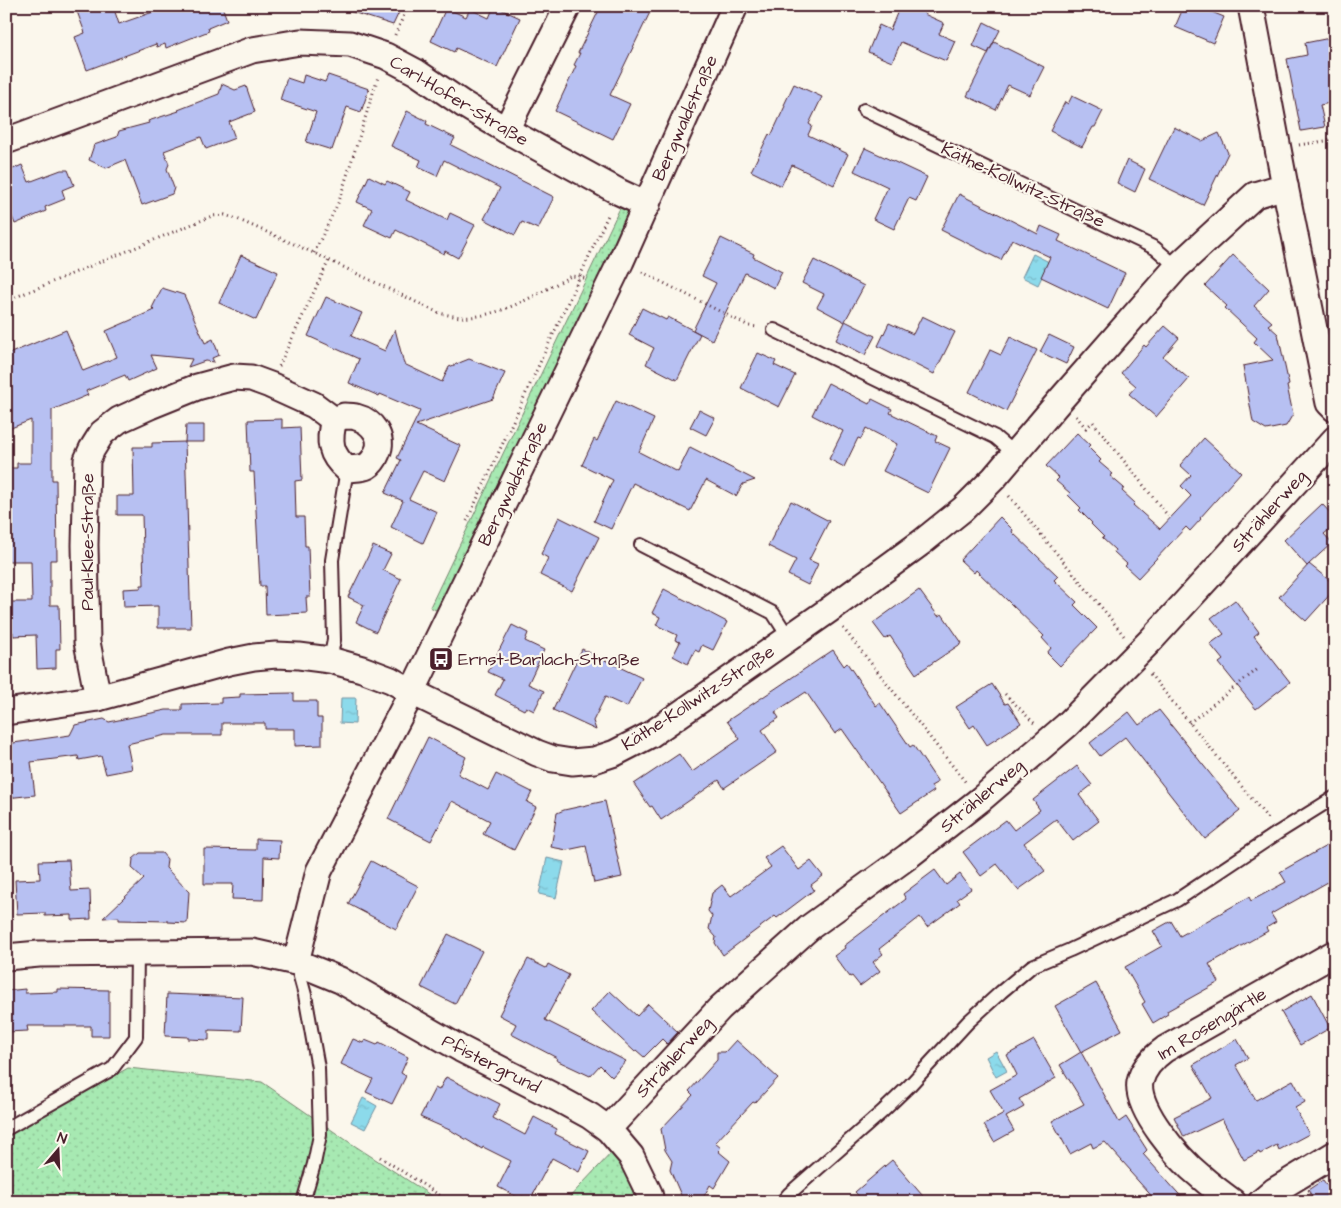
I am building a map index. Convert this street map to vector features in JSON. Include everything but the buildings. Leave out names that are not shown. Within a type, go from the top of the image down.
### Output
[{"type":"street","points":[[506,130],[568,6]]},
{"type":"street","name":"Bergwaldstraße","points":[[296,962],[319,871],[412,692],[609,287],[735,6]]},
{"type":"street","points":[[1252,6],[1285,186],[1329,402],[1335,409]]},
{"type":"street","name":"Carl-Hofer-Straße","points":[[6,140],[252,50],[300,42],[350,44],[386,56],[416,72],[462,104],[506,130],[619,192],[647,205]]},
{"type":"street","name":"Käthe-Kollwitz-Straße","points":[[412,692],[537,754],[553,759],[572,762],[594,760],[615,753],[650,735],[829,610],[922,542],[963,509],[994,478],[1177,267],[1255,195],[1285,186]]},
{"type":"street","name":"Paul-Klee-Straße","points":[[98,698],[87,642],[85,545],[87,460],[102,433],[119,420],[150,406],[197,387],[234,377],[251,378],[270,385],[314,405],[334,420]]},
{"type":"street","points":[[344,416],[356,417],[374,428],[379,437],[380,449],[367,466],[347,469],[335,457],[332,449],[331,431],[334,420],[344,416]]},
{"type":"street","name":"Strählerweg","points":[[608,1129],[720,1008],[810,928],[981,799],[1067,725],[1129,646],[1335,439]]},
{"type":"street","points":[[6,712],[98,698],[229,662],[276,655],[330,660],[391,680],[412,692]]},
{"type":"street","name":"Pfistergrund","points":[[6,956],[252,952],[296,962],[340,980],[461,1049],[590,1116],[608,1129],[631,1156],[649,1193],[651,1202]]},
{"type":"street","name":"Im Rosengärtle","points":[[1234,1202],[1199,1176],[1156,1126],[1147,1110],[1140,1089],[1141,1080],[1146,1068],[1164,1048],[1335,953]]},
{"type":"street","points":[[1261,1202],[1274,1191],[1335,1154]]},
{"type":"lane","name":"Käthe-Kollwitz-Straße","points":[[864,110],[1155,248],[1177,267]]},
{"type":"lane","points":[[774,330],[995,438],[1015,454]]},
{"type":"lane","points":[[330,660],[334,640],[332,560],[347,469]]},
{"type":"lane","name":"Käthe-Kollwitz-Straße","points":[[641,545],[773,613],[789,638]]},
{"type":"lane","points":[[782,1202],[910,1085],[968,1022],[1000,992],[1032,966],[1177,900],[1335,797]]},
{"type":"lane","points":[[6,1129],[112,1069],[136,1037],[137,953]]},
{"type":"lane","points":[[296,962],[318,1068],[320,1135],[303,1202]]},
{"type":"path","points":[[314,253],[339,201],[376,83],[408,6]]},
{"type":"path","points":[[1279,148],[1325,141],[1335,137]]},
{"type":"path","points":[[464,526],[619,192]]},
{"type":"path","points":[[6,300],[212,216],[225,215],[314,253],[439,313],[453,316],[469,318],[509,308],[571,276],[580,277],[609,287]]},
{"type":"path","points":[[270,385],[329,260]]},
{"type":"path","points":[[621,261],[749,326],[774,330]]},
{"type":"path","points":[[1062,398],[1086,428],[1093,422],[1168,516]]},
{"type":"path","points":[[994,478],[1107,614],[1129,646],[1189,723],[1279,832]]},
{"type":"path","points":[[829,610],[969,787]]},
{"type":"path","points":[[1189,723],[1258,669]]},
{"type":"path","points":[[1005,694],[1050,739]]},
{"type":"path","points":[[380,1157],[450,1202]]},
{"type":"green space","points":[[620,208],[633,214],[440,612],[430,607]]},
{"type":"green space","points":[[128,1068],[262,1082],[441,1202],[6,1202],[6,1134],[50,1112]]},
{"type":"green space","points":[[614,1150],[624,1165],[638,1202],[565,1202]]},
{"type":"water","points":[[1033,254],[1049,262],[1038,285],[1022,277]]},
{"type":"water","points":[[341,698],[356,698],[355,724],[340,723]]},
{"type":"water","points":[[547,858],[564,862],[556,898],[539,894]]},
{"type":"water","points":[[996,1051],[1007,1071],[996,1077],[986,1057]]},
{"type":"water","points":[[363,1098],[377,1106],[365,1129],[351,1122]]},
{"type":"place","name":"Ernst-Barlach-Straße","points":[[441,659]]}]
